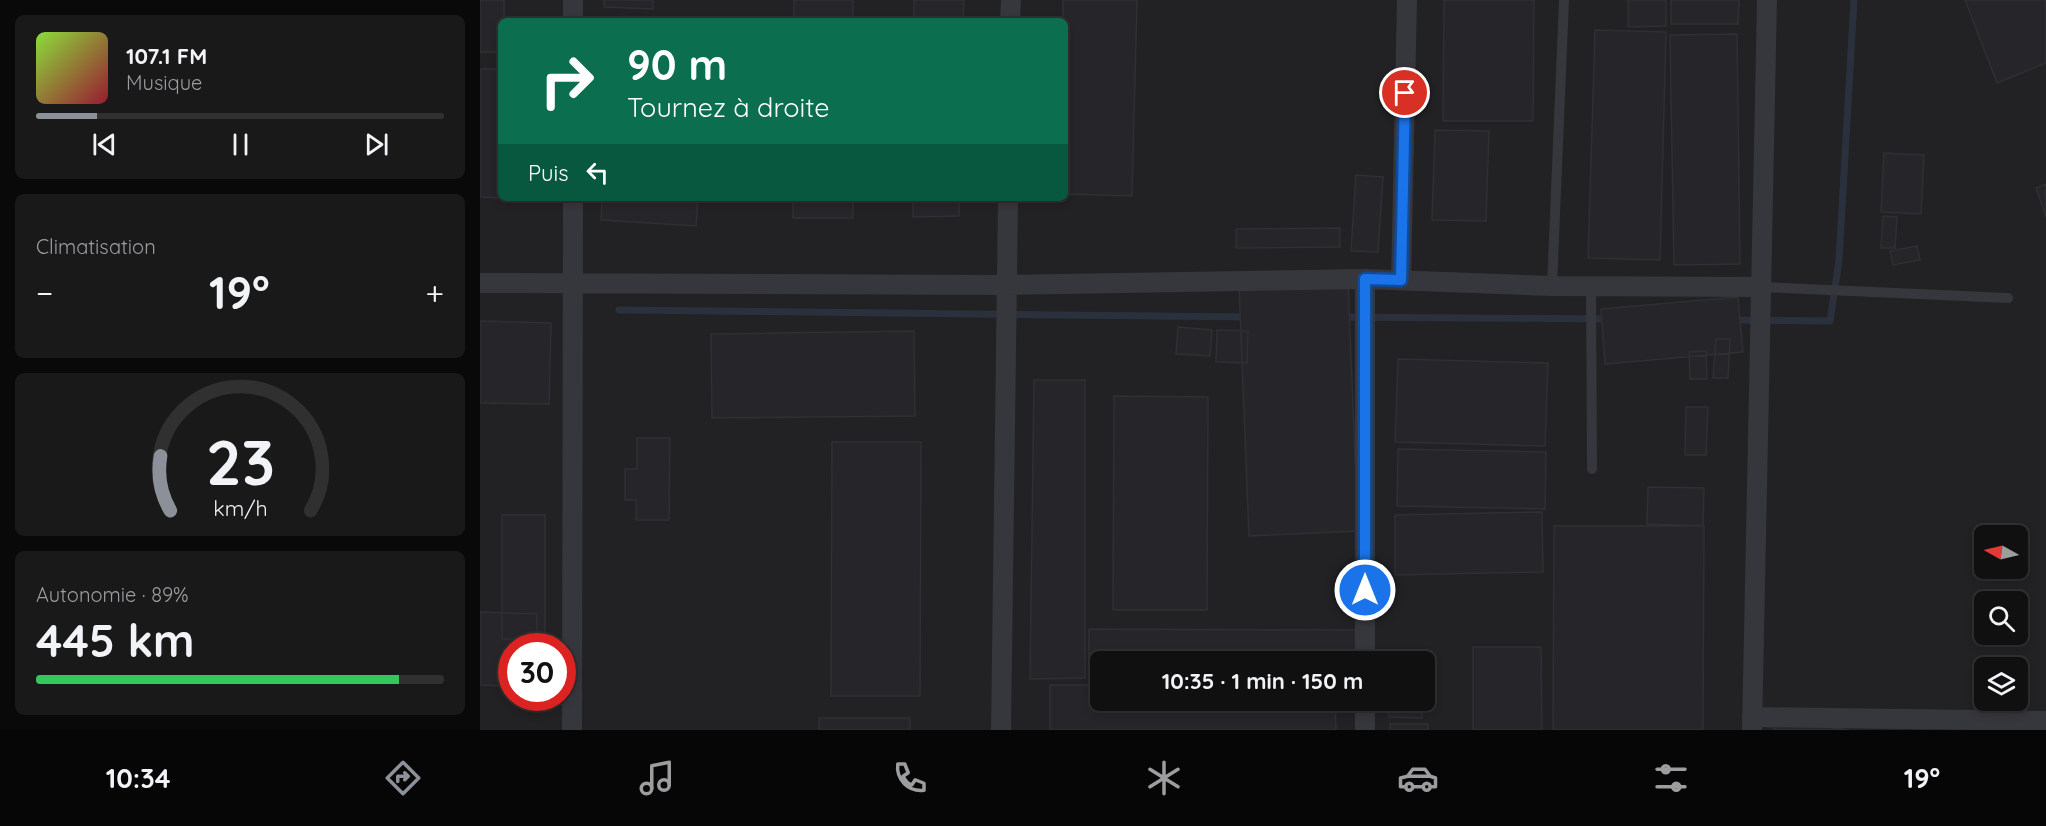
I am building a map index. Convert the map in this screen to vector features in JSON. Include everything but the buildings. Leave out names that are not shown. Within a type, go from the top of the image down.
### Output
[{"type":"street","points":[[573,0],[573,18]]},
{"type":"street","points":[[1010,18],[1011,0]]},
{"type":"street","points":[[1401,280],[1407,0]]},
{"type":"street","points":[[1767,0],[1752,724],[2046,721]]},
{"type":"street","points":[[572,730],[573,201]]},
{"type":"street","points":[[1001,730],[1008,201]]},
{"type":"street","points":[[1365,279],[1365,651]]},
{"type":"street","points":[[480,283],[1007,285],[1365,279],[1552,286],[1591,294],[1761,287]]},
{"type":"street","points":[[1365,711],[1365,730]]},
{"type":"lane","points":[[1552,286],[1564,0]]},
{"type":"lane","points":[[1761,287],[2008,298]]},
{"type":"lane","points":[[1591,294],[1592,469]]},
{"type":"shaded area","points":[[480,0],[2046,0],[2046,730],[480,730]]},
{"type":"waterway","points":[[1731,320],[1830,321],[1839,260],[1854,0]]},
{"type":"waterway","points":[[619,310],[1249,317]]},
{"type":"waterway","points":[[1341,317],[1609,319]]},
{"type":"route","points":[[1365,590],[1365,279],[1401,280],[1405,93]]}]
